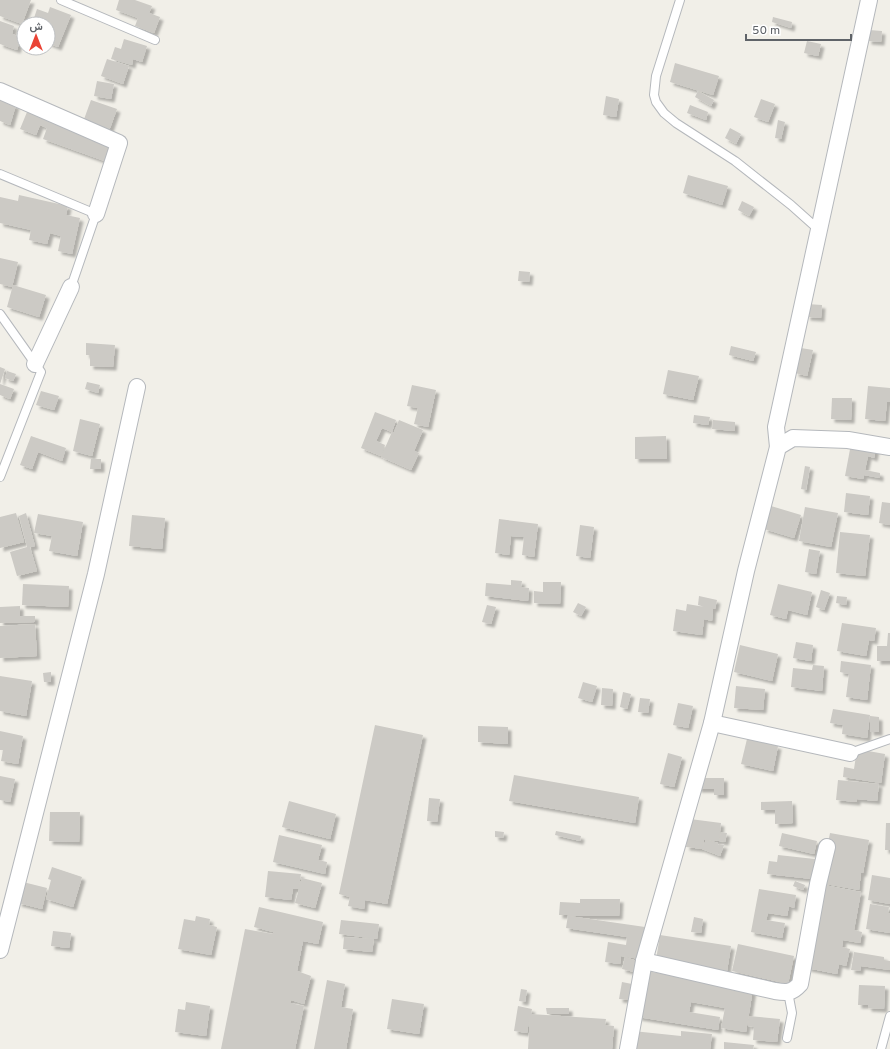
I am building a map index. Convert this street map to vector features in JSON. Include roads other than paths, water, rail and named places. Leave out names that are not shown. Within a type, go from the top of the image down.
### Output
[{"type":"street","points":[[628,1049],[644,961],[712,723],[746,571],[778,447],[776,427],[869,0]]},
{"type":"street","points":[[0,91],[119,143],[96,214]]},
{"type":"street","points":[[35,364],[71,287]]},
{"type":"street","points":[[0,950],[96,574],[137,387]]},
{"type":"street","points":[[778,447],[792,438],[848,440],[890,447]]},
{"type":"street","points":[[712,723],[850,753]]},
{"type":"street","points":[[644,961],[776,991],[788,992],[794,990],[800,984],[818,884],[827,847]]},
{"type":"lane","points":[[61,0],[155,40]]},
{"type":"lane","points":[[680,0],[656,76],[654,95],[656,102],[664,113],[676,123],[735,161],[791,205],[819,230]]},
{"type":"lane","points":[[0,174],[96,214],[71,287]]},
{"type":"lane","points":[[0,314],[41,372],[1,472]]},
{"type":"lane","points":[[850,753],[890,739]]},
{"type":"lane","points":[[786,1038],[792,1013],[788,992]]},
{"type":"lane","points":[[881,1049],[890,1016]]}]
